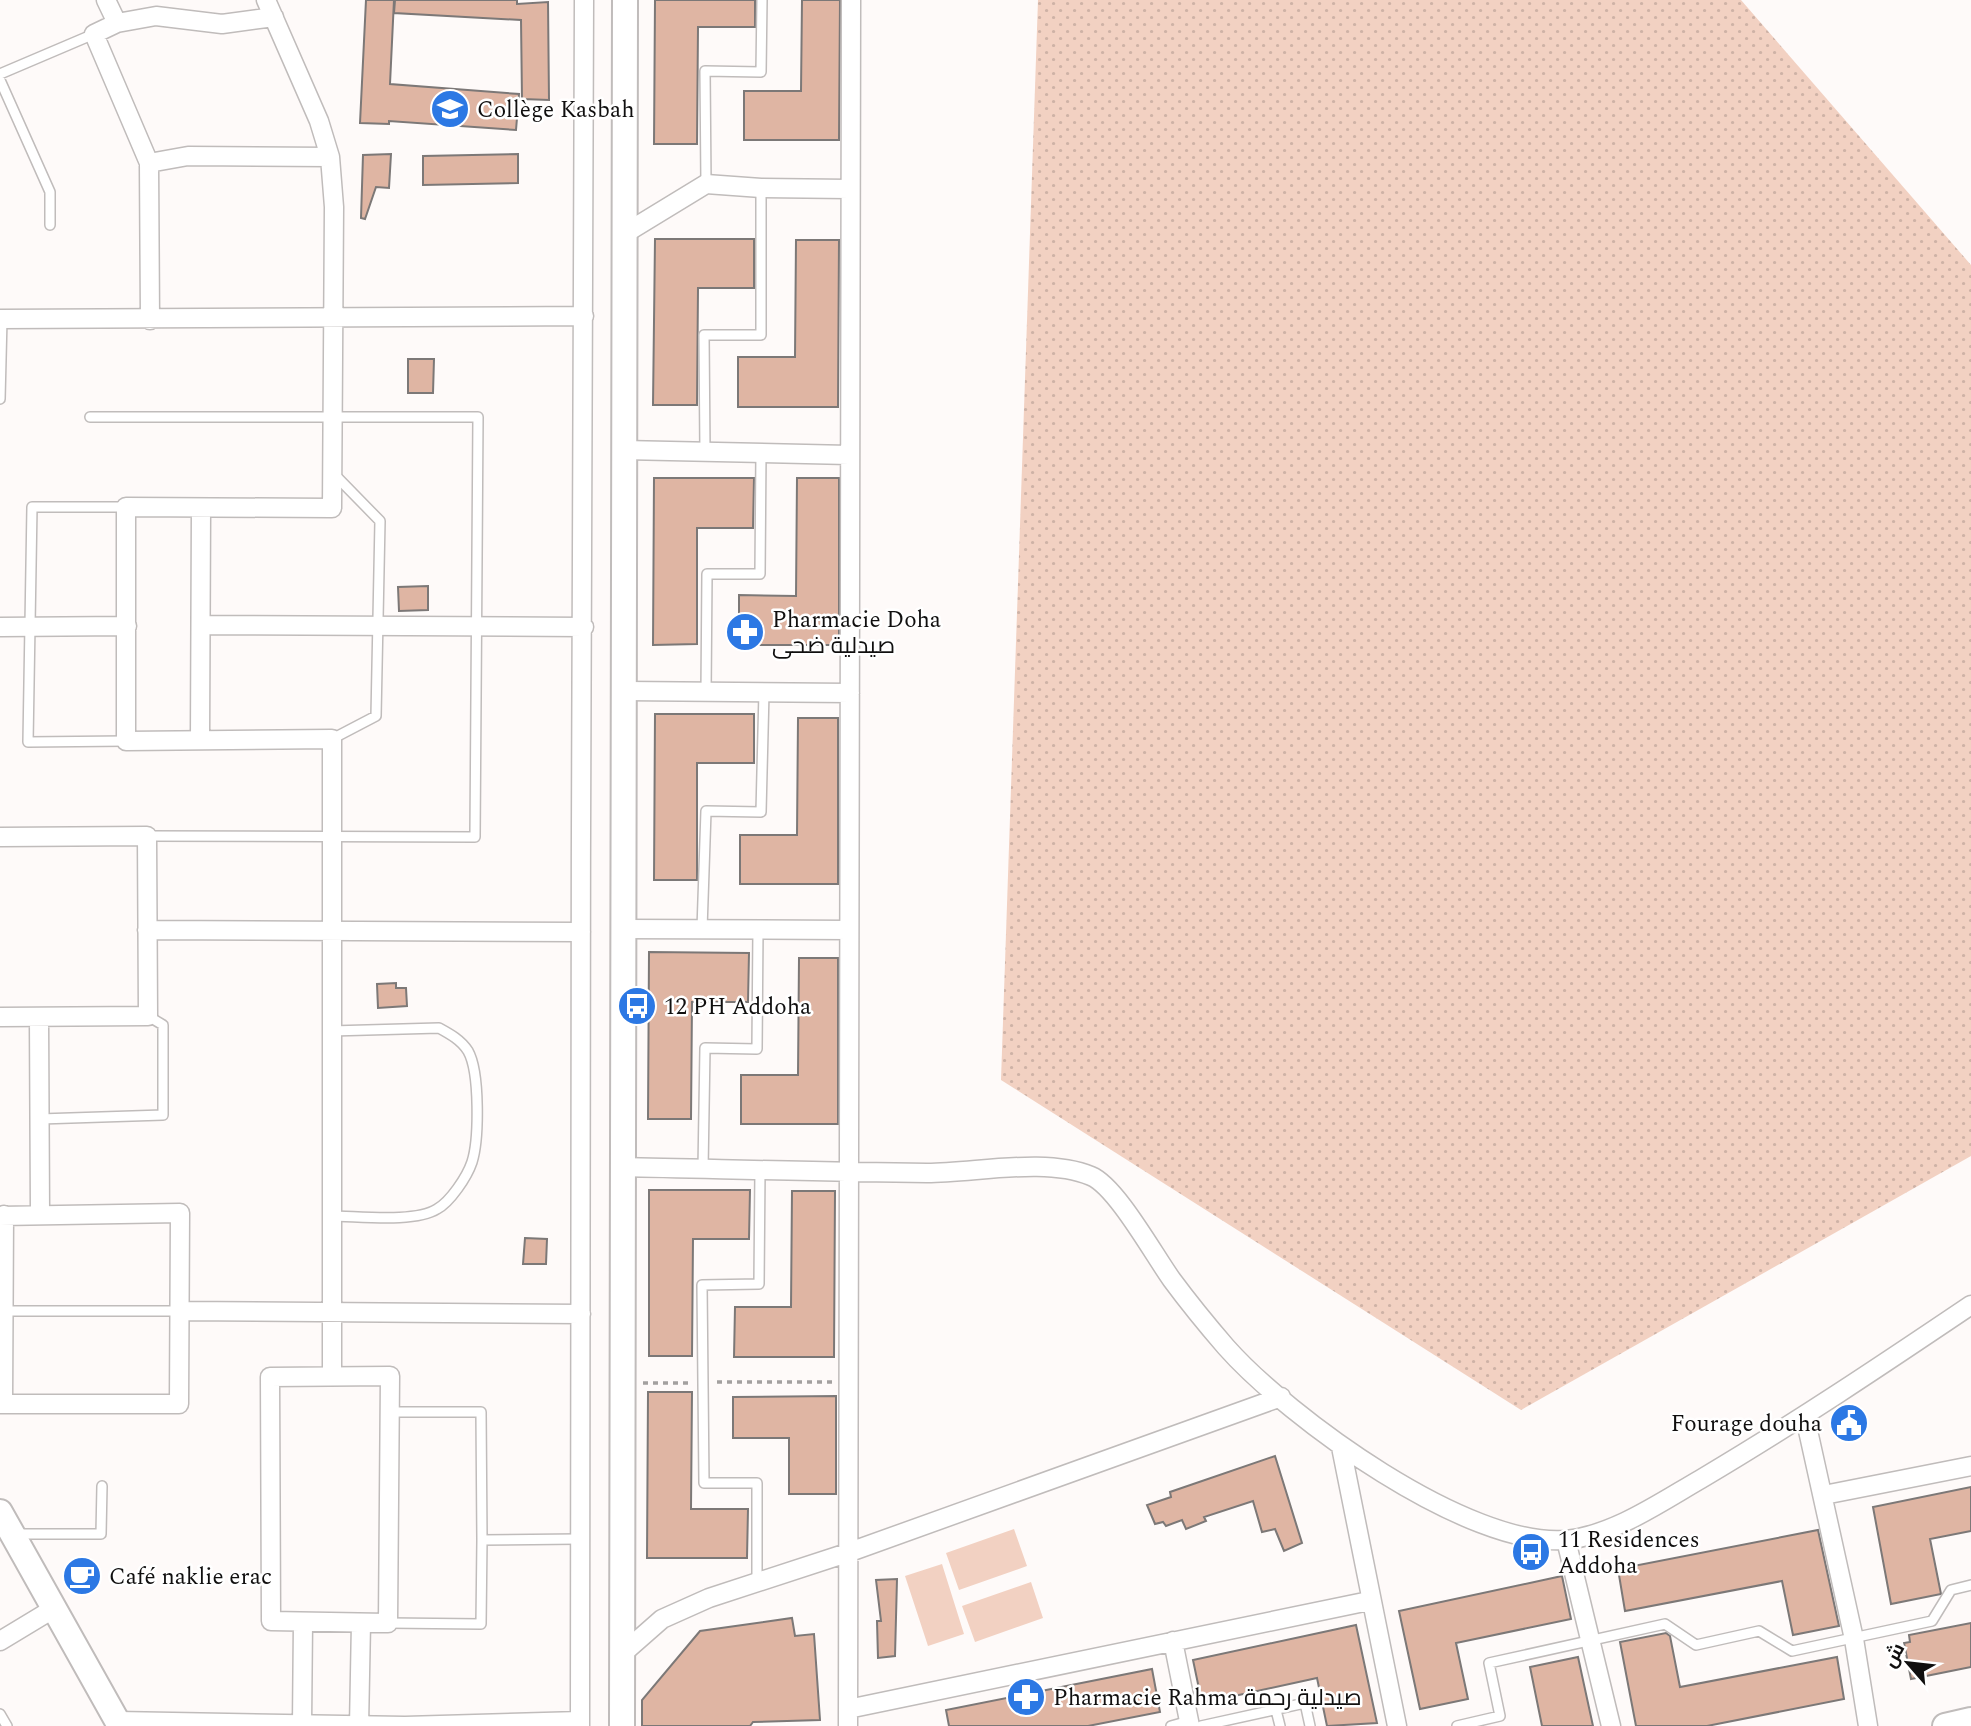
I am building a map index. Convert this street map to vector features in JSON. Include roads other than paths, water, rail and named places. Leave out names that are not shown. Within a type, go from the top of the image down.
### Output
[{"type":"street","points":[[106,0],[117,23]]},
{"type":"street","points":[[266,0],[319,121],[330,157],[334,207],[332,508],[126,507],[126,741],[332,739],[332,1376]]},
{"type":"street","points":[[6,1523],[118,1724],[580,1724],[578,1539],[584,627],[584,0]]},
{"type":"street","points":[[622,1726],[625,0]]},
{"type":"street","points":[[851,0],[848,1717],[1172,1641],[1369,1601]]},
{"type":"street","points":[[150,320],[149,163],[94,34],[117,23],[156,16],[222,24],[274,18]]},
{"type":"street","points":[[149,163],[188,156],[330,157]]},
{"type":"street","points":[[624,234],[706,184],[849,189]]},
{"type":"street","points":[[1,319],[584,316]]},
{"type":"street","points":[[623,450],[849,455]]},
{"type":"street","points":[[200,740],[201,508]]},
{"type":"street","points":[[201,625],[584,627]]},
{"type":"street","points":[[0,627],[127,626]]},
{"type":"street","points":[[625,691],[850,694]]},
{"type":"street","points":[[0,837],[147,836],[148,1016],[0,1017]]},
{"type":"street","points":[[623,929],[849,930]]},
{"type":"street","points":[[147,930],[581,932]]},
{"type":"street","points":[[39,1017],[40,1214]]},
{"type":"street","points":[[622,1167],[930,1173],[1038,1169],[1090,1176],[1112,1194],[1202,1320],[1239,1362],[1341,1447],[1422,1495],[1497,1528],[1534,1538],[1566,1539],[1626,1521],[1805,1417],[1971,1305]]},
{"type":"street","points":[[180,1213],[179,1404],[1,1404],[4,1311],[2,1215],[180,1213]]},
{"type":"street","points":[[179,1311],[581,1314]]},
{"type":"street","points":[[332,1376],[390,1376],[388,1623],[271,1622],[270,1377],[332,1376]]},
{"type":"street","points":[[621,1655],[662,1619],[709,1598],[847,1553],[1281,1397]]},
{"type":"street","points":[[1805,1417],[1854,1639],[1868,1726]]},
{"type":"street","points":[[1341,1447],[1369,1601],[1397,1726]]},
{"type":"street","points":[[1824,1495],[1971,1466]]},
{"type":"street","points":[[1566,1539],[1611,1726]]},
{"type":"street","points":[[0,1641],[53,1609]]},
{"type":"street","points":[[302,1724],[303,1622]]},
{"type":"street","points":[[359,1726],[361,1623]]},
{"type":"street","points":[[1172,1641],[1194,1725]]},
{"type":"street","points":[[1945,1726],[1971,1720]]},
{"type":"lane","points":[[706,184],[705,71],[761,72],[762,0]]},
{"type":"lane","points":[[0,74],[94,34]]},
{"type":"lane","points":[[0,80],[50,192],[50,225]]},
{"type":"lane","points":[[705,452],[704,335],[761,335],[761,188]]},
{"type":"lane","points":[[0,399],[1,319]]},
{"type":"lane","points":[[90,417],[478,416],[475,837],[147,836]]},
{"type":"lane","points":[[706,692],[707,574],[760,574],[761,452]]},
{"type":"lane","points":[[332,471],[380,521],[376,716],[332,739]]},
{"type":"lane","points":[[126,507],[32,507],[28,742],[126,741]]},
{"type":"lane","points":[[702,929],[706,811],[761,812],[764,692]]},
{"type":"lane","points":[[703,1168],[705,1048],[757,1049],[758,929]]},
{"type":"lane","points":[[40,1119],[163,1115],[163,1025],[148,1016]]},
{"type":"lane","points":[[331,1031],[439,1028],[455,1036],[468,1051],[476,1071],[475,1150],[471,1166],[441,1208],[426,1215],[331,1216]]},
{"type":"lane","points":[[757,1583],[757,1483],[704,1483],[702,1285],[759,1284],[760,1170]]},
{"type":"lane","points":[[4,1311],[179,1311]]},
{"type":"lane","points":[[388,1623],[481,1624],[482,1540],[481,1412],[390,1412]]},
{"type":"lane","points":[[6,1523],[101,1534],[102,1486]]},
{"type":"lane","points":[[482,1540],[578,1539]]},
{"type":"lane","points":[[1457,1726],[1500,1716],[1489,1663],[1665,1624],[1696,1645],[1759,1631],[1792,1651],[1932,1621],[1951,1590],[1971,1585]]},
{"type":"lane","points":[[1171,1726],[1194,1725],[1305,1703],[1310,1726]]},
{"type":"lane","points":[[1276,1710],[1280,1726]]},
{"type":"lane","points":[[0,1714],[7,1726]]},
{"type":"place","name":"Collège Kasbah","points":[[450,109]]},
{"type":"place","name":"Pharmacie Doha صيدلية ضحى","points":[[745,632]]},
{"type":"place","name":"12 PH Addoha","points":[[637,1006]]},
{"type":"place","name":"Fourage douha","points":[[1849,1423]]},
{"type":"place","name":"11 Residences Addoha","points":[[1531,1552]]},
{"type":"place","name":"Café naklie erac","points":[[82,1576]]},
{"type":"place","name":"Pharmacie Rahma صيدلية رحمة","points":[[1026,1697]]}]
